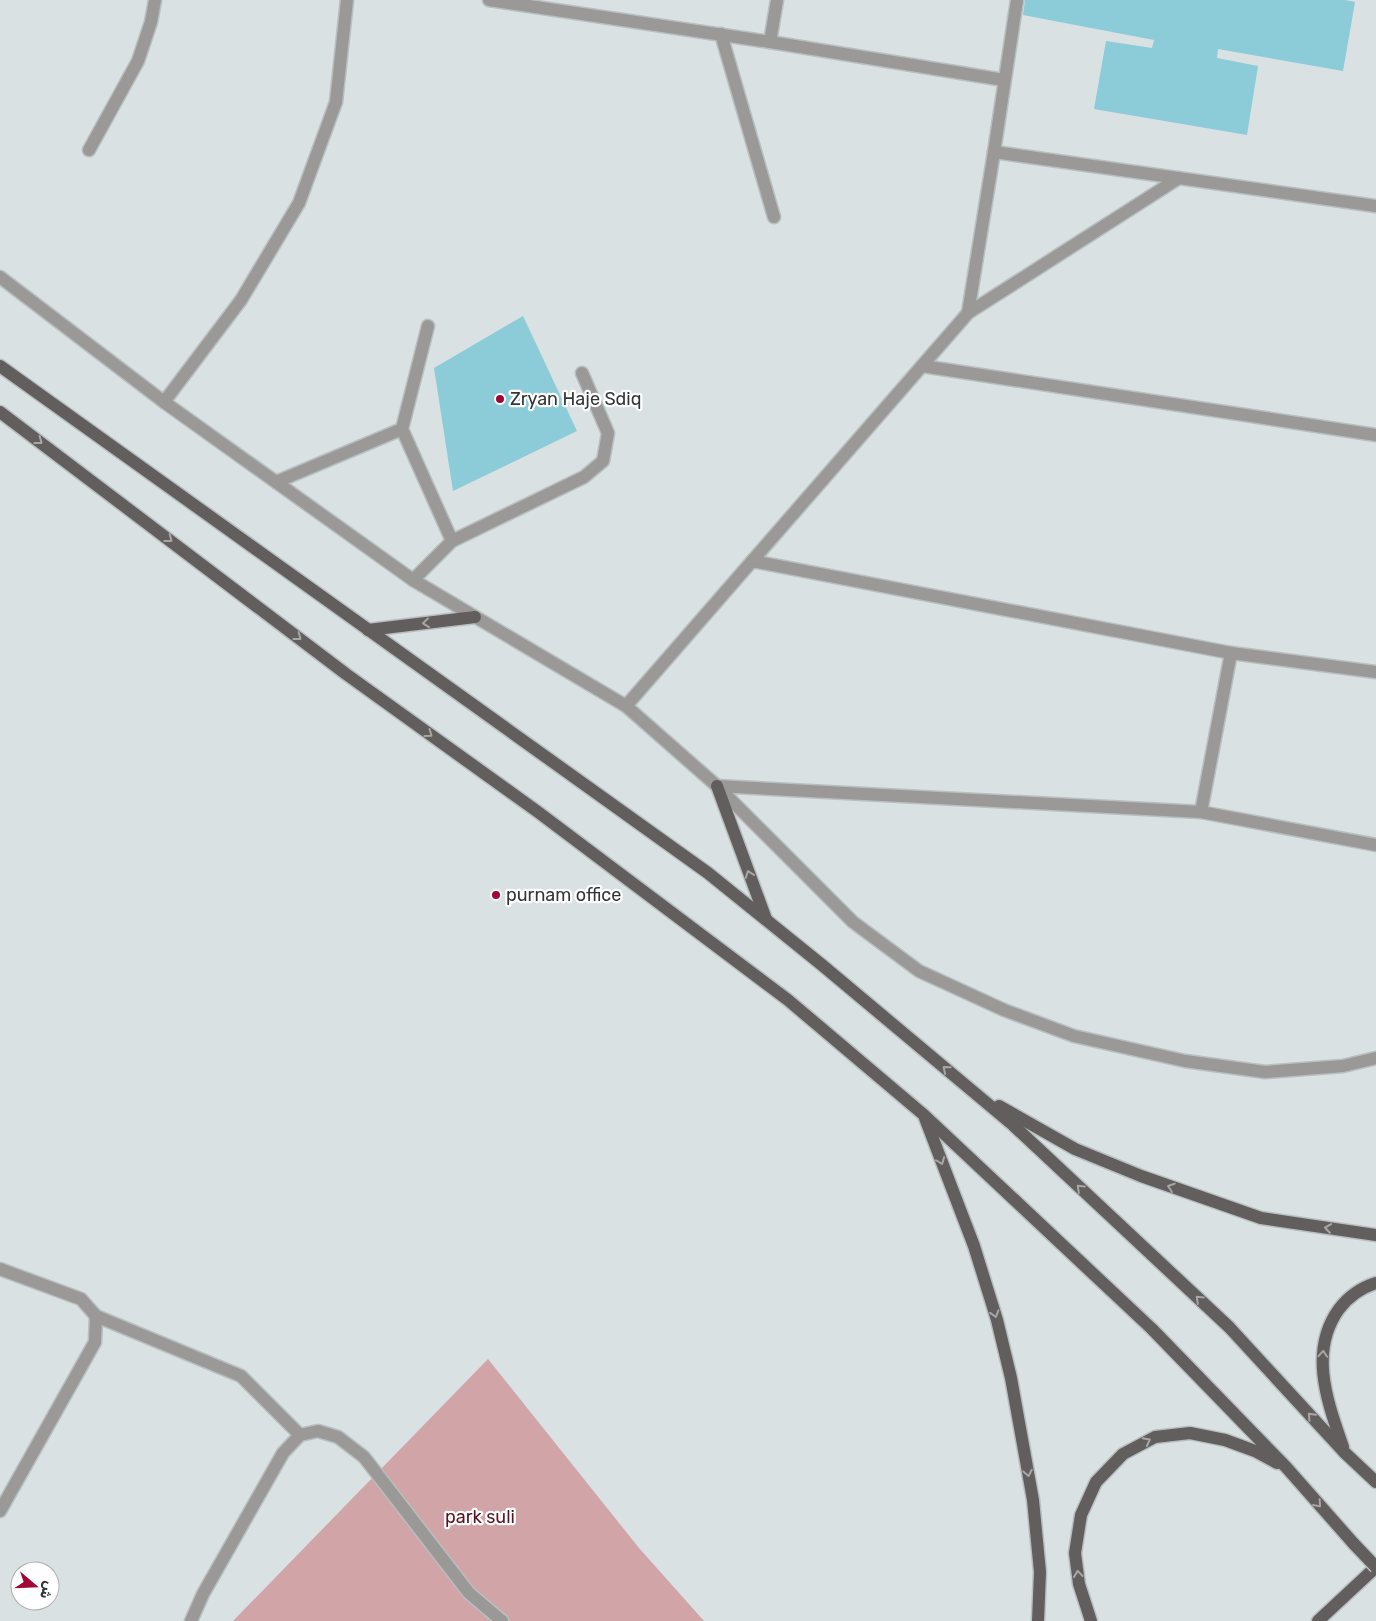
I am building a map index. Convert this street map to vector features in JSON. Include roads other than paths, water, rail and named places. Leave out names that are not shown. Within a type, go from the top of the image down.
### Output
[{"type":"main road","points":[[0,366],[708,873],[766,919],[1013,1125],[1229,1327],[1344,1452],[1376,1482]]},
{"type":"main road","points":[[0,412],[346,674],[546,818],[788,1000],[924,1115],[1152,1328],[1286,1467],[1376,1567],[1318,1621]]},
{"type":"main road","points":[[368,630],[475,617]]},
{"type":"main road","points":[[717,786],[766,919]]},
{"type":"main road","points":[[973,1091],[1075,1149],[1141,1176],[1261,1218],[1376,1236]]},
{"type":"main road","points":[[924,1115],[974,1246],[998,1320],[1033,1500],[1040,1572],[1038,1621]]},
{"type":"main road","points":[[1344,1452],[1324,1380],[1322,1358],[1325,1338],[1332,1319],[1346,1300],[1362,1288],[1376,1283]]},
{"type":"main road","points":[[1091,1621],[1079,1584],[1076,1553],[1081,1515],[1096,1482],[1123,1454],[1155,1437],[1190,1433],[1225,1440],[1255,1451],[1286,1467]]},
{"type":"main road","points":[[1310,1621],[1349,1593]]},
{"type":"street","points":[[89,150],[138,61],[151,22],[155,0]]},
{"type":"street","points":[[164,402],[241,300],[298,203],[336,102],[347,0]]},
{"type":"street","points":[[489,0],[721,34],[1004,80]]},
{"type":"street","points":[[770,42],[777,0]]},
{"type":"street","points":[[968,313],[1017,0]]},
{"type":"street","points":[[721,34],[774,217]]},
{"type":"street","points":[[994,152],[1376,206]]},
{"type":"street","points":[[626,706],[968,313],[1179,178]]},
{"type":"street","points":[[0,277],[164,402],[413,580],[626,706],[717,786],[854,922],[919,971],[1004,1010],[1074,1036],[1185,1060],[1265,1072],[1343,1066],[1376,1058]]},
{"type":"street","points":[[428,326],[402,429],[452,541]]},
{"type":"street","points":[[922,366],[1376,435]]},
{"type":"street","points":[[413,580],[452,541],[584,477],[603,460],[608,433],[582,373]]},
{"type":"street","points":[[276,482],[402,429]]},
{"type":"street","points":[[752,561],[1231,653],[1376,672]]},
{"type":"street","points":[[1201,812],[1231,653]]},
{"type":"street","points":[[717,786],[1201,812],[1376,845]]},
{"type":"street","points":[[0,1269],[81,1299],[96,1316],[241,1376],[300,1435]]},
{"type":"street","points":[[0,1511],[95,1342],[96,1316]]},
{"type":"street","points":[[191,1621],[203,1594],[283,1452],[300,1435],[318,1431],[338,1437],[364,1457],[469,1593],[502,1621]]},
{"type":"place","name":"Zryan Haje Sdiq","points":[[500,399]]},
{"type":"place","name":"purnam office","points":[[496,895]]},
{"type":"park label","name":"park suli","points":[[480,1517]]}]
